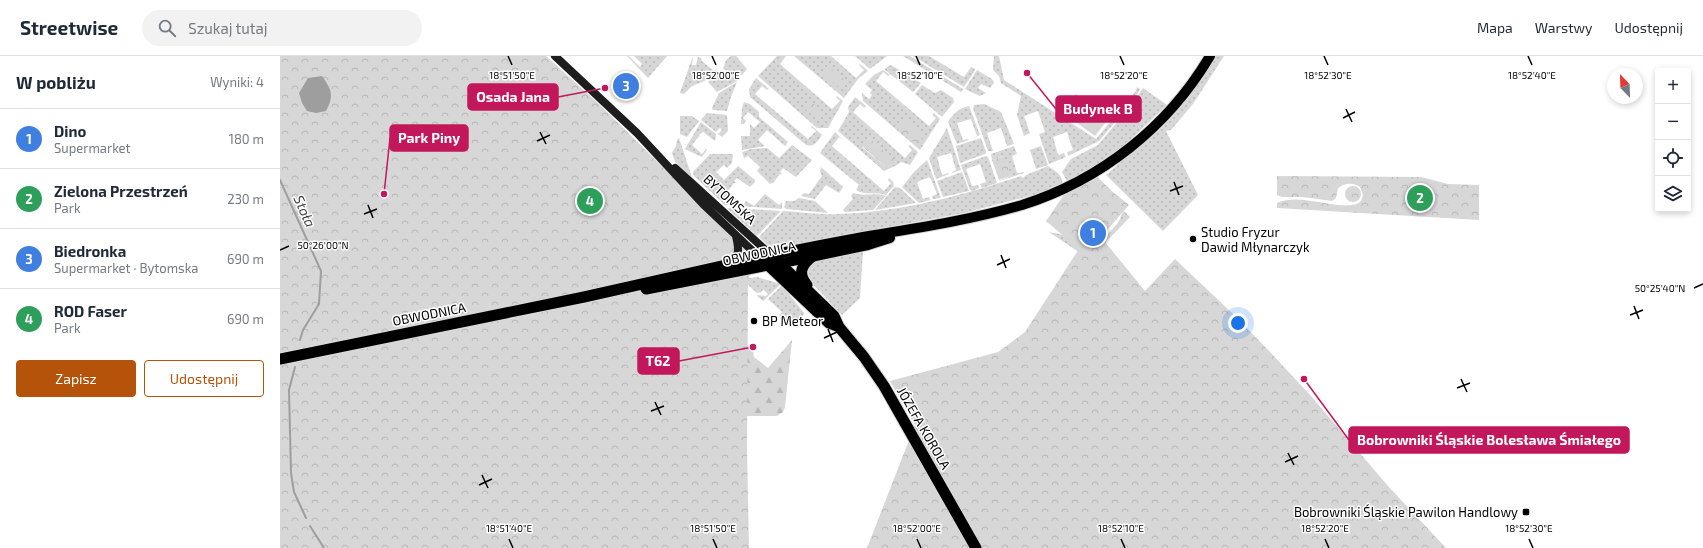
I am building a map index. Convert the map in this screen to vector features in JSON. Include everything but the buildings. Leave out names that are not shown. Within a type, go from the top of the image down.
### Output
[{"type":"highway","points":[[809,291],[802,279],[801,272],[803,265],[813,256]]},
{"type":"highway","name":"BYTOMSKA","points":[[766,259],[779,263]]},
{"type":"highway","name":"OBWODNICA","points":[[284,358],[584,297],[730,264],[766,259]]},
{"type":"highway","name":"OBWODNICA","points":[[584,297],[660,287],[766,259]]},
{"type":"highway","name":"JÓZEFA KOROLA","points":[[766,259],[829,323],[839,327]]},
{"type":"highway","name":"JÓZEFA KOROLA","points":[[779,263],[834,316],[839,327],[864,357],[884,386],[976,548]]},
{"type":"main road","name":"OBWODNICA","points":[[779,263],[868,245],[938,225],[1023,204],[1067,188],[1099,170],[1132,147],[1165,117],[1191,85],[1210,56]]},
{"type":"main road","name":"OBWODNICA","points":[[766,259],[938,225]]},
{"type":"street","name":"BYTOMSKA","points":[[555,56],[661,158],[703,204],[736,235],[766,259]]},
{"type":"street","name":"BYTOMSKA","points":[[661,158],[678,170],[766,259]]},
{"type":"street","points":[[730,264],[739,253],[736,235]]},
{"type":"green space","points":[[280,56],[546,56],[599,104],[754,257],[748,281],[747,448],[749,548],[280,548]]},
{"type":"green space","points":[[627,56],[629,56],[640,67],[642,64],[634,56],[667,56],[648,78]]},
{"type":"green space","points":[[693,56],[692,65],[696,65],[698,57],[701,58],[702,61],[714,71],[717,69],[709,79],[692,86],[684,94],[680,93]]},
{"type":"green space","points":[[731,56],[736,56],[747,69],[742,75],[723,69],[726,60]]},
{"type":"green space","points":[[777,56],[786,56],[780,64],[832,109],[840,101],[836,97],[837,96],[843,101],[828,128],[817,128],[758,76]]},
{"type":"green space","points":[[794,56],[831,56],[856,78],[864,70],[859,65],[860,64],[868,71],[858,79],[844,98]]},
{"type":"green space","points":[[855,56],[887,56],[870,69]]},
{"type":"green space","points":[[903,56],[910,56],[963,89],[961,92]]},
{"type":"green space","points":[[913,56],[929,56],[964,77],[971,67],[975,69],[964,87]]},
{"type":"green space","points":[[994,56],[999,56],[1004,80],[1096,139],[1136,91],[1137,87],[1140,89],[1133,101],[1099,141],[1068,156],[1067,152],[1073,150],[1067,132],[1053,137],[1058,155],[1064,153],[1066,157],[1049,164],[1039,134],[1045,132],[1038,111],[1024,116],[1030,133],[1024,136],[1017,115],[1021,96],[1001,83],[999,76],[993,70]]},
{"type":"green space","points":[[1216,56],[1224,56],[1193,104],[1171,130],[1166,131],[1198,195],[1163,231],[1106,175],[1153,134],[1188,98]]},
{"type":"green space","points":[[891,65],[921,83],[913,92],[884,69]]},
{"type":"green space","points":[[828,66],[847,82],[841,89],[822,72]]},
{"type":"green space","points":[[883,70],[890,75],[888,76],[883,72],[876,81],[929,126],[936,118],[932,115],[934,113],[940,119],[920,150],[863,101],[862,93],[869,99],[872,95],[870,93],[872,90],[865,84],[874,75]]},
{"type":"green space","points":[[977,70],[992,79],[994,83],[990,88],[981,84],[978,88],[986,93],[980,96],[965,89]]},
{"type":"green space","points":[[723,73],[740,77],[739,80],[717,92],[708,82],[716,74]]},
{"type":"green space","points":[[756,78],[769,89],[767,90],[762,86],[755,94],[808,139],[816,131],[811,127],[812,126],[822,135],[816,143],[806,145],[750,97],[749,89]]},
{"type":"green space","points":[[737,82],[727,111],[713,110],[712,108],[719,93]]},
{"type":"green space","points":[[922,85],[935,93],[941,90],[953,98],[954,102],[942,117],[915,94]]},
{"type":"green space","points":[[1143,88],[1167,105],[1110,159],[1068,183],[1062,172],[1071,159],[1098,145],[1134,102]]},
{"type":"green space","points":[[1076,94],[1109,118],[1095,136],[1062,112]]},
{"type":"green space","points":[[855,97],[866,106],[864,108],[860,104],[853,112],[905,158],[912,150],[908,146],[910,145],[918,152],[910,165],[901,162],[884,171],[838,131],[849,112],[848,107]],"holes":[[[869,138],[894,160],[887,168],[862,147]]]},
{"type":"green space","points":[[809,100],[823,112],[817,119],[803,107]]},
{"type":"green space","points":[[744,102],[750,104],[759,112],[759,117],[788,142],[785,146],[767,130],[758,140],[765,146],[742,150],[741,136],[750,136],[750,124],[754,128],[760,122],[748,112],[743,118],[746,121],[744,124],[741,124]]},
{"type":"green space","points":[[984,104],[1001,112],[1014,144],[1007,146],[1001,128],[987,133],[993,151],[988,151],[973,108],[974,105]]},
{"type":"green space","points":[[969,106],[980,135],[972,139],[977,136],[971,119],[957,123],[963,140],[969,140],[957,144],[948,122],[952,116],[962,108]]},
{"type":"green space","points":[[707,113],[727,115],[728,131],[722,137],[718,134],[722,130],[720,128],[716,132],[701,120]]},
{"type":"green space","points":[[680,116],[692,116],[699,121],[687,137],[680,134]]},
{"type":"green space","points":[[905,120],[924,136],[916,144],[897,128]]},
{"type":"green space","points":[[701,122],[716,134],[715,141],[703,132],[699,135],[701,137],[699,136],[692,145],[702,154],[706,149],[707,150],[702,157],[685,149]]},
{"type":"green space","points":[[947,128],[961,170],[952,173],[956,170],[951,153],[937,157],[942,175],[949,174],[936,179],[929,158]]},
{"type":"green space","points":[[835,132],[843,140],[839,137],[832,146],[884,191],[891,183],[888,180],[889,178],[893,182],[894,186],[886,195],[859,192],[856,190],[859,185],[820,153]]},
{"type":"green space","points":[[679,138],[692,177],[755,238],[675,162],[672,153]]},
{"type":"green space","points":[[869,138],[895,160],[887,168],[862,146]]},
{"type":"green space","points":[[981,138],[986,152],[985,154],[960,163],[956,146]]},
{"type":"green space","points":[[792,145],[812,160],[796,177],[783,168],[780,172],[782,174],[780,174],[773,183],[770,184],[757,171],[760,167],[748,156],[744,158],[742,152],[751,149],[767,148],[779,158]]},
{"type":"green space","points":[[1014,146],[1017,154],[1012,156],[1017,173],[1024,173],[999,181],[1011,176],[1003,156],[992,160],[991,154]]},
{"type":"green space","points":[[1041,146],[1048,165],[1036,169],[1030,150]]},
{"type":"green space","points":[[710,154],[733,154],[732,163],[727,168],[724,165],[716,172],[724,180],[738,166],[755,180],[750,187],[737,178],[734,181],[736,183],[734,183],[727,192],[740,202],[735,205],[725,205],[694,176],[693,172]]},
{"type":"green space","points":[[986,156],[988,157],[997,183],[982,188],[980,184],[986,182],[980,164],[966,169],[972,186],[978,185],[979,188],[972,191],[970,190],[961,165]]},
{"type":"green space","points":[[1004,156],[1011,176],[999,180],[992,160]]},
{"type":"green space","points":[[927,160],[941,198],[933,199],[932,196],[937,194],[930,177],[917,182],[923,199],[929,197],[930,200],[919,203],[902,187],[914,172]]},
{"type":"green space","points":[[1048,166],[1060,176],[1062,179],[1062,185],[1045,192],[964,213],[780,247],[769,247],[759,237],[783,211],[838,214],[885,210],[931,202],[1021,176],[1023,178],[1026,175]]},
{"type":"green space","points":[[821,167],[843,187],[839,193],[826,185],[815,199],[801,196],[804,193],[809,194],[822,176],[820,171]]},
{"type":"green space","points":[[1090,170],[1129,205],[1101,237],[1145,291],[1175,259],[1233,314],[1271,353],[1311,396],[1388,486],[1446,548],[867,548],[915,425],[890,381],[998,352],[1025,332],[1079,249],[1046,221],[1074,180]]},
{"type":"green space","points":[[962,172],[969,191],[943,197],[937,181]]},
{"type":"green space","points":[[1277,176],[1421,177],[1448,184],[1479,185],[1479,220],[1277,208],[1277,203],[1287,200],[1311,201],[1345,206],[1354,205],[1361,201],[1363,195],[1360,187],[1354,184],[1349,184],[1338,188],[1336,198],[1332,201],[1303,197],[1282,197],[1277,195]]},
{"type":"green space","points":[[1353,186],[1360,191],[1361,194],[1356,201],[1353,202],[1346,197],[1345,194],[1350,187]]},
{"type":"green space","points":[[895,187],[900,188],[916,203],[875,210]]},
{"type":"green space","points":[[853,193],[861,195],[878,194],[886,196],[873,210],[845,212],[843,210],[853,199],[851,196]]},
{"type":"green space","points":[[765,194],[779,205],[782,202],[782,209],[741,206],[742,203],[744,204],[746,201],[754,206]]},
{"type":"green space","points":[[799,198],[815,201],[828,213],[786,209],[784,207],[786,201],[794,201]]},
{"type":"green space","points":[[727,208],[781,211],[757,236]]},
{"type":"green space","points":[[1124,211],[1130,217],[1089,259],[1049,232],[1070,236],[1090,254],[1118,222]]},
{"type":"green space","points":[[863,251],[860,298],[842,315],[809,280],[808,271],[810,266],[817,261]]},
{"type":"green space","points":[[757,277],[781,284],[763,301],[757,295],[766,296],[768,294],[763,289],[762,292],[757,293],[746,283],[734,280]]},
{"type":"green space","points":[[782,285],[804,313],[799,322],[793,324],[786,321],[779,315],[782,312],[768,299]]},
{"type":"green space","points":[[792,340],[785,407],[783,412],[777,416],[718,416],[735,346],[748,345],[753,350],[754,357],[768,368]]},
{"type":"shaded area","points":[[322,76],[331,93],[329,106],[326,111],[316,113],[307,111],[302,103],[299,93],[308,78]]},
{"type":"waterway","name":"Stoła","points":[[280,180],[321,271],[319,304],[303,330],[300,340]]},
{"type":"waterway","name":"Stoła","points":[[295,367],[289,390],[291,473],[294,492],[306,518]]},
{"type":"waterway","name":"Stoła","points":[[310,526],[324,548]]},
{"type":"place","name":"Budynek B","points":[[1027,73]]},
{"type":"place","name":"Biedronka","points":[[626,86]]},
{"type":"place","name":"Osada Jana","points":[[605,88]]},
{"type":"place","name":"Park Piny","points":[[384,194]]},
{"type":"place","name":"Zielona Przestrzeń","points":[[1420,198]]},
{"type":"place","name":"ROD Faser","points":[[590,201]]},
{"type":"place","name":"Dino","points":[[1093,233]]},
{"type":"place","name":"Studio Fryzur Dawid Młynarczyk","points":[[1193,239]]},
{"type":"place","name":"BP Meteor","points":[[754,321]]},
{"type":"place","name":"T62","points":[[753,347]]},
{"type":"place","name":"Bobrowniki Śląskie Bolesława Śmiałego","points":[[1304,379]]},
{"type":"place","name":"Bobrowniki Śląskie Pawilon Handlowy","points":[[1526,512]]}]
